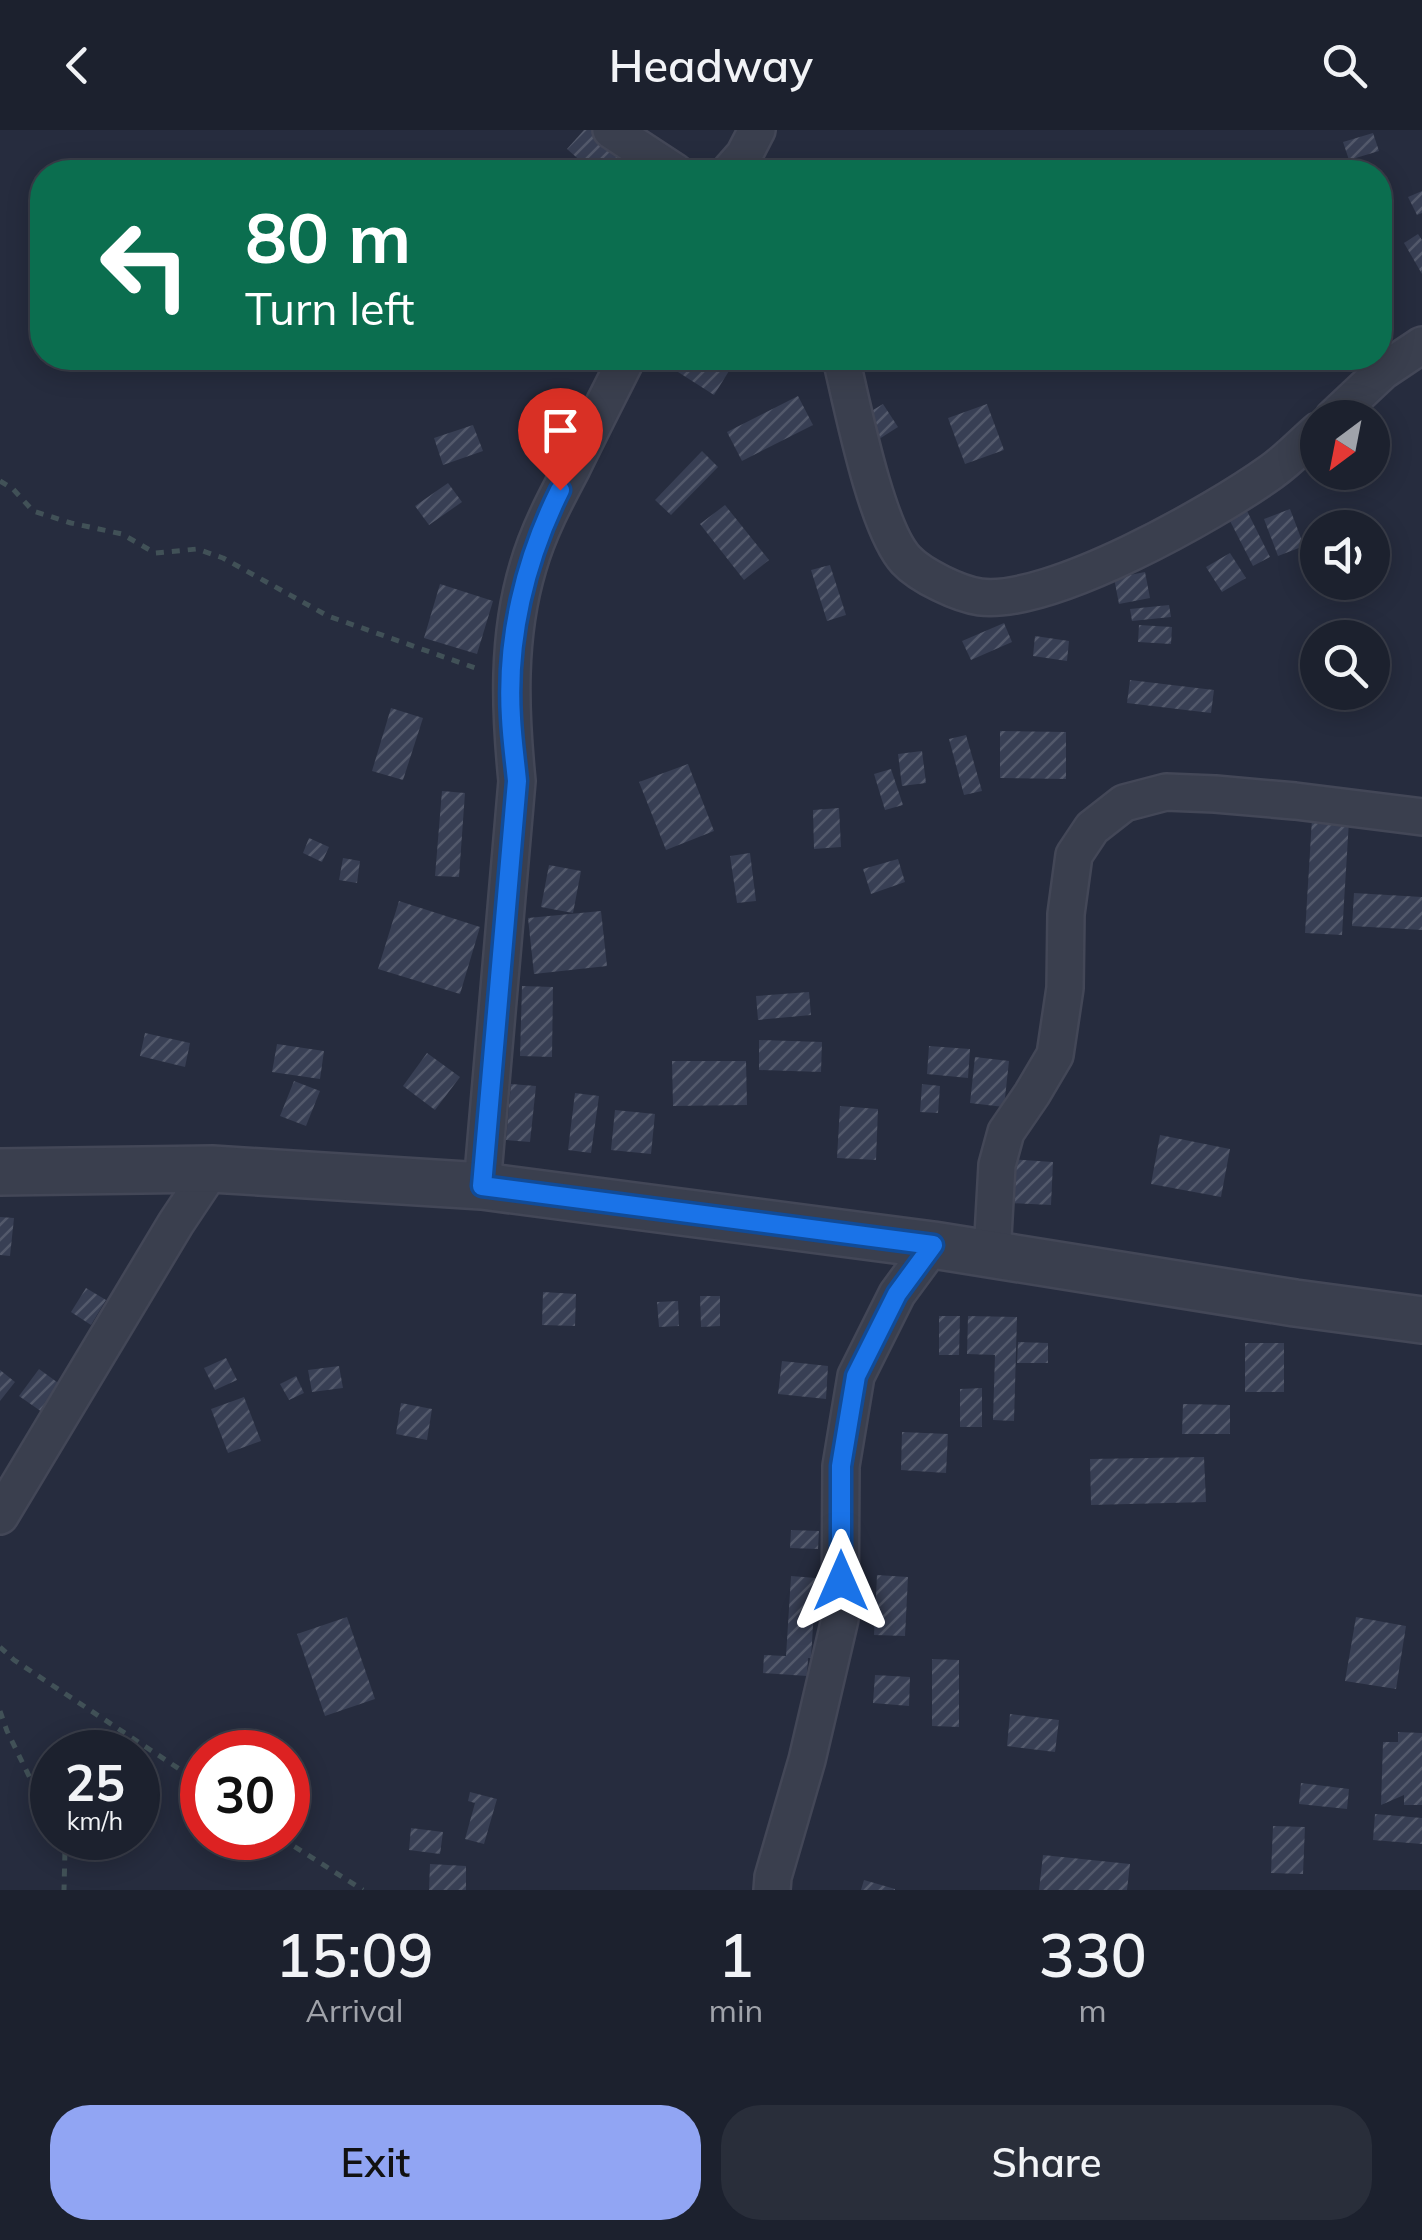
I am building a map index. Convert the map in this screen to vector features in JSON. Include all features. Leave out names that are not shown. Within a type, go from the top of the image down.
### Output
[{"type":"street","points":[[611,130],[657,160]]},
{"type":"street","points":[[1392,365],[1422,345]]},
{"type":"street","points":[[482,1186],[517,781],[510,718],[515,633],[527,568],[545,520],[622,370]]},
{"type":"street","points":[[845,370],[884,521],[906,560],[948,588],[982,598],[1028,594],[1092,570],[1207,514],[1274,470],[1300,448]]},
{"type":"street","points":[[1353,400],[1384,370]]},
{"type":"street","points":[[992,1254],[997,1165],[1006,1132],[1055,1055],[1065,988],[1066,914],[1074,855],[1092,828],[1124,804],[1166,792],[1294,801],[1422,817]]},
{"type":"street","points":[[0,1516],[176,1222],[212,1169]]},
{"type":"street","points":[[0,1172],[212,1169],[482,1186],[933,1245],[1422,1320]]},
{"type":"street","points":[[772,1890],[840,1619],[841,1466],[856,1376],[897,1294],[933,1245]]},
{"type":"path","points":[[0,481],[33,510],[71,524],[122,534],[154,553],[198,548],[328,616],[510,680]]},
{"type":"path","points":[[0,1647],[180,1769]]},
{"type":"path","points":[[0,1712],[30,1777]]},
{"type":"path","points":[[310,1856],[364,1890]]},
{"type":"path","points":[[64,1890],[65,1860]]},
{"type":"building","points":[[584,130],[609,130],[642,160],[579,160],[567,149]]},
{"type":"building","points":[[1373,133],[1379,151],[1349,160],[1343,142]]},
{"type":"building","points":[[1422,191],[1422,213],[1417,215],[1408,197]]},
{"type":"building","points":[[1418,234],[1422,240],[1422,274],[1404,243]]},
{"type":"building","points":[[679,370],[730,370],[714,395]]},
{"type":"building","points":[[798,396],[813,425],[742,461],[727,432]]},
{"type":"building","points":[[883,404],[898,427],[876,441],[860,418]]},
{"type":"building","points":[[987,404],[1004,450],[965,464],[948,418]]},
{"type":"building","points":[[473,425],[483,451],[443,465],[434,438]]},
{"type":"building","points":[[702,451],[718,467],[671,515],[655,500]]},
{"type":"building","points":[[448,483],[462,502],[429,525],[415,506]]},
{"type":"building","points":[[725,505],[769,560],[744,580],[700,524]]},
{"type":"building","points":[[1245,507],[1270,557],[1253,566],[1227,515]]},
{"type":"building","points":[[1290,509],[1300,535],[1300,548],[1278,556],[1264,519]]},
{"type":"building","points":[[1230,553],[1246,578],[1222,592],[1206,567]]},
{"type":"building","points":[[830,565],[846,615],[827,621],[811,570]]},
{"type":"building","points":[[1145,572],[1150,598],[1119,604],[1114,578]]},
{"type":"building","points":[[440,584],[493,601],[477,654],[424,638]]},
{"type":"building","points":[[1169,605],[1171,617],[1132,621],[1130,609]]},
{"type":"building","points":[[1004,623],[1012,642],[971,660],[962,641]]},
{"type":"building","points":[[1139,625],[1172,627],[1171,644],[1138,642]]},
{"type":"building","points":[[1035,636],[1069,641],[1067,661],[1033,656]]},
{"type":"building","points":[[1130,680],[1214,690],[1211,713],[1127,703]]},
{"type":"building","points":[[391,708],[423,718],[403,780],[372,771]]},
{"type":"building","points":[[1000,731],[1066,732],[1066,779],[1000,778]]},
{"type":"building","points":[[966,735],[982,791],[964,795],[949,739]]},
{"type":"building","points":[[922,751],[926,783],[902,786],[898,754]]},
{"type":"building","points":[[688,764],[714,831],[666,850],[639,782]]},
{"type":"building","points":[[891,769],[903,805],[885,810],[874,774]]},
{"type":"building","points":[[442,791],[465,793],[459,877],[435,876]]},
{"type":"building","points":[[839,808],[841,847],[814,849],[813,810]]},
{"type":"building","points":[[1312,819],[1349,821],[1342,935],[1305,933]]},
{"type":"building","points":[[309,838],[329,847],[322,862],[303,853]]},
{"type":"building","points":[[750,853],[756,901],[737,903],[730,856]]},
{"type":"building","points":[[343,858],[360,861],[357,883],[339,880]]},
{"type":"building","points":[[898,859],[905,882],[871,894],[863,869]]},
{"type":"building","points":[[549,865],[581,871],[573,913],[541,907]]},
{"type":"building","points":[[1354,893],[1422,897],[1422,930],[1352,926]]},
{"type":"building","points":[[399,901],[480,927],[460,994],[378,969]]},
{"type":"building","points":[[601,911],[607,966],[534,974],[528,918]]},
{"type":"building","points":[[522,986],[553,987],[552,1057],[520,1056]]},
{"type":"building","points":[[809,992],[811,1015],[758,1020],[756,996]]},
{"type":"building","points":[[145,1033],[190,1043],[185,1067],[140,1056]]},
{"type":"building","points":[[759,1040],[822,1042],[821,1072],[759,1070]]},
{"type":"building","points":[[277,1044],[324,1051],[320,1079],[272,1072]]},
{"type":"building","points":[[929,1046],[970,1049],[968,1078],[927,1074]]},
{"type":"building","points":[[427,1053],[460,1077],[435,1110],[403,1086]]},
{"type":"building","points":[[975,1057],[1009,1061],[1004,1107],[970,1103]]},
{"type":"building","points":[[672,1061],[746,1061],[747,1105],[673,1106]]},
{"type":"building","points":[[294,1081],[320,1091],[306,1126],[280,1116]]},
{"type":"building","points":[[511,1084],[536,1086],[530,1142],[506,1140]]},
{"type":"building","points":[[922,1084],[940,1086],[938,1113],[920,1112]]},
{"type":"building","points":[[575,1093],[599,1096],[591,1153],[568,1150]]},
{"type":"building","points":[[840,1106],[878,1109],[876,1160],[837,1158]]},
{"type":"building","points":[[615,1110],[655,1114],[651,1154],[611,1150]]},
{"type":"building","points":[[1160,1135],[1230,1149],[1221,1197],[1151,1184]]},
{"type":"building","points":[[1010,1159],[1053,1162],[1051,1205],[1008,1203]]},
{"type":"building","points":[[0,1217],[14,1218],[10,1256],[0,1255]]},
{"type":"building","points":[[86,1288],[106,1300],[91,1325],[71,1312]]},
{"type":"building","points":[[543,1292],[576,1294],[575,1326],[542,1325]]},
{"type":"building","points":[[700,1296],[720,1296],[720,1326],[701,1327]]},
{"type":"building","points":[[678,1301],[679,1326],[659,1327],[657,1302]]},
{"type":"building","points":[[939,1316],[960,1316],[959,1355],[939,1355]]},
{"type":"building","points":[[968,1316],[1017,1317],[1014,1421],[993,1420],[995,1355],[967,1354]]},
{"type":"building","points":[[1018,1342],[1048,1343],[1048,1363],[1017,1363]]},
{"type":"building","points":[[1245,1343],[1284,1343],[1284,1392],[1245,1392]]},
{"type":"building","points":[[226,1358],[237,1380],[215,1390],[204,1368]]},
{"type":"building","points":[[782,1361],[828,1366],[826,1399],[778,1394]]},
{"type":"building","points":[[339,1366],[343,1388],[312,1392],[308,1370]]},
{"type":"building","points":[[39,1369],[61,1385],[42,1412],[19,1396]]},
{"type":"building","points":[[0,1370],[15,1382],[0,1401]]},
{"type":"building","points":[[296,1376],[304,1393],[289,1400],[280,1384]]},
{"type":"building","points":[[982,1388],[982,1427],[960,1427],[960,1389]]},
{"type":"building","points":[[244,1397],[261,1441],[228,1453],[211,1409]]},
{"type":"building","points":[[401,1403],[432,1409],[427,1440],[396,1434]]},
{"type":"building","points":[[1183,1404],[1230,1405],[1230,1434],[1182,1434]]},
{"type":"building","points":[[902,1432],[948,1434],[946,1473],[901,1470]]},
{"type":"building","points":[[1204,1457],[1206,1502],[1091,1505],[1090,1459]]},
{"type":"building","points":[[791,1530],[819,1531],[818,1549],[790,1548]]},
{"type":"building","points":[[877,1575],[908,1577],[905,1636],[874,1635]]},
{"type":"building","points":[[791,1576],[816,1578],[807,1676],[763,1673],[764,1655],[786,1656]]},
{"type":"building","points":[[347,1617],[375,1699],[325,1716],[297,1634]]},
{"type":"building","points":[[1356,1617],[1406,1626],[1396,1689],[1345,1681]]},
{"type":"building","points":[[932,1659],[959,1660],[959,1727],[932,1726]]},
{"type":"building","points":[[875,1675],[910,1677],[909,1706],[873,1703]]},
{"type":"building","points":[[1010,1714],[1059,1720],[1055,1752],[1007,1746]]},
{"type":"building","points":[[1398,1732],[1422,1733],[1422,1805],[1404,1805],[1404,1795],[1381,1805],[1383,1742],[1398,1742]]},
{"type":"building","points":[[1301,1783],[1349,1789],[1347,1809],[1299,1804]]},
{"type":"building","points":[[470,1792],[497,1799],[484,1844],[465,1839],[475,1803],[468,1801]]},
{"type":"building","points":[[1375,1814],[1422,1818],[1422,1844],[1373,1840]]},
{"type":"building","points":[[1273,1826],[1305,1827],[1303,1874],[1271,1873]]},
{"type":"building","points":[[411,1828],[443,1832],[440,1854],[409,1850]]},
{"type":"building","points":[[1043,1855],[1130,1864],[1127,1890],[1039,1890]]},
{"type":"building","points":[[430,1864],[466,1866],[466,1890],[429,1890]]},
{"type":"building","points":[[864,1880],[895,1889],[895,1890],[861,1890]]},
{"type":"route","points":[[560,490],[527,568],[515,633],[510,718],[517,781],[482,1186],[933,1245],[897,1294],[856,1376],[841,1466],[841,1581]]}]
